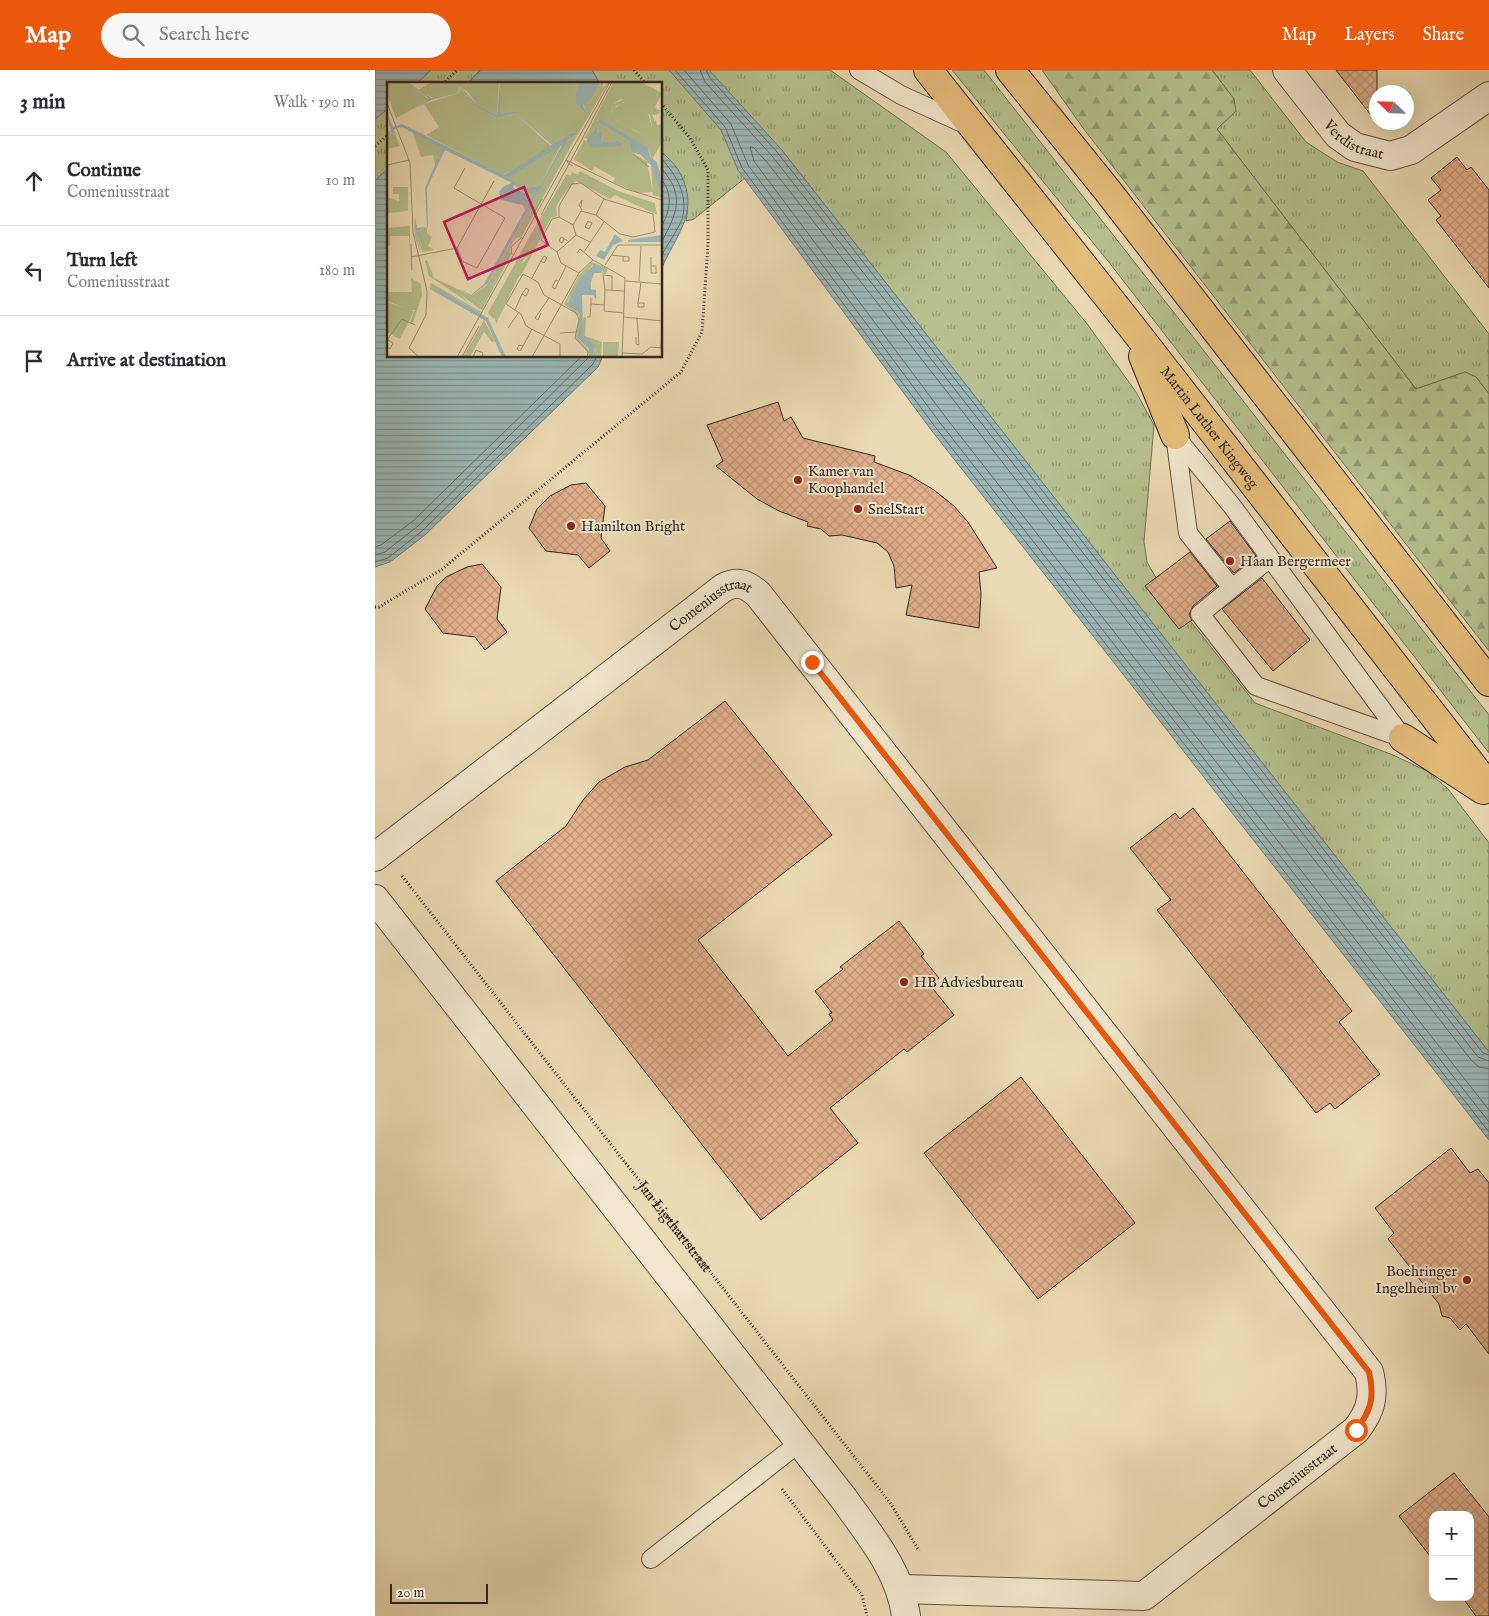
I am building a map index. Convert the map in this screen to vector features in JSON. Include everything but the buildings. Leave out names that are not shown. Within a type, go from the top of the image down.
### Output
[{"type":"highway","name":"Martin Luther Kingweg","points":[[928,70],[1131,326],[1489,787]]},
{"type":"highway","points":[[1010,70],[1107,190],[1489,682]]},
{"type":"highway","points":[[1131,326],[1175,435]]},
{"type":"highway","points":[[1403,738],[1489,794]]},
{"type":"street","name":"Verdistraat","points":[[1287,70],[1338,135],[1355,147],[1390,156],[1411,150],[1489,96]]},
{"type":"street","name":"Comeniusstraat","points":[[379,854],[723,588],[734,582],[747,585],[758,594],[1369,1372],[1373,1388],[1372,1403],[1366,1417],[1356,1430],[1144,1596],[932,1588],[901,1589]]},
{"type":"street","points":[[375,899],[799,1443],[877,1546],[901,1589],[906,1616]]},
{"type":"lane","points":[[859,70],[901,95],[974,128]]},
{"type":"lane","points":[[1175,435],[1270,558],[1403,738]]},
{"type":"lane","points":[[1175,435],[1188,533],[1232,588]]},
{"type":"lane","points":[[1270,558],[1200,614],[1256,686],[1403,738]]},
{"type":"lane","points":[[651,1559],[799,1443]]},
{"type":"path","points":[[445,82],[457,70]]},
{"type":"path","points":[[634,70],[644,82]]},
{"type":"path","points":[[375,607],[379,607],[411,590],[441,570],[681,372],[702,332],[708,245],[708,170],[690,138],[663,104]]},
{"type":"path","points":[[375,146],[387,136]]},
{"type":"path","name":"Jan Ligthartstraat","points":[[379,854],[891,1504],[916,1544],[932,1588]]},
{"type":"path","points":[[766,1469],[862,1595],[867,1616]]},
{"type":"green space","points":[[431,70],[480,70],[469,82],[418,82]]},
{"type":"green space","points":[[592,70],[830,70],[946,152],[1088,325],[1136,392],[1154,425],[1144,542],[1147,562],[1155,576],[1255,703],[1393,755],[1427,771],[1448,789],[1489,843],[1489,1052],[781,149],[694,219],[686,221],[686,191],[679,175],[663,153],[663,82],[599,82]]},
{"type":"green space","points":[[952,70],[984,70],[1489,715],[1489,753],[1108,261]]},
{"type":"green space","points":[[1042,70],[1212,70],[1234,99],[1236,111],[1217,129],[1416,389],[1465,372],[1476,377],[1489,394],[1489,651],[1083,128]]},
{"type":"green space","points":[[1212,70],[1250,70],[1306,142],[1337,162],[1363,171],[1489,334],[1489,394],[1476,377],[1465,372],[1416,389],[1217,129],[1234,99]]},
{"type":"green space","points":[[387,110],[387,169],[375,181],[375,119]]},
{"type":"water","points":[[375,70],[431,70],[418,82],[387,82],[387,110],[375,119]]},
{"type":"water","points":[[481,70],[592,70],[599,82],[469,82]]},
{"type":"water","points":[[669,70],[709,70],[781,149],[1489,1052],[1489,1140],[932,431],[738,170],[721,130]]},
{"type":"water","points":[[663,153],[679,172],[686,189],[688,201],[687,213],[683,224],[663,266]]},
{"type":"water","points":[[387,169],[387,358],[602,358],[598,367],[425,535],[390,562],[375,567],[375,181]]},
{"type":"place","name":"Kamer van Koophandel","points":[[798,480]]},
{"type":"place","name":"SnelStart","points":[[858,509]]},
{"type":"place","name":"Hamilton Bright","points":[[571,526]]},
{"type":"place","name":"Haan Bergermeer","points":[[1230,561]]},
{"type":"place","name":"HB Adviesbureau","points":[[904,982]]},
{"type":"place","name":"Boehringer Ingelheim bv","points":[[1467,1280]]},
{"type":"route","points":[[812,662],[1369,1372],[1373,1388],[1372,1403],[1366,1417],[1356,1430]]}]
